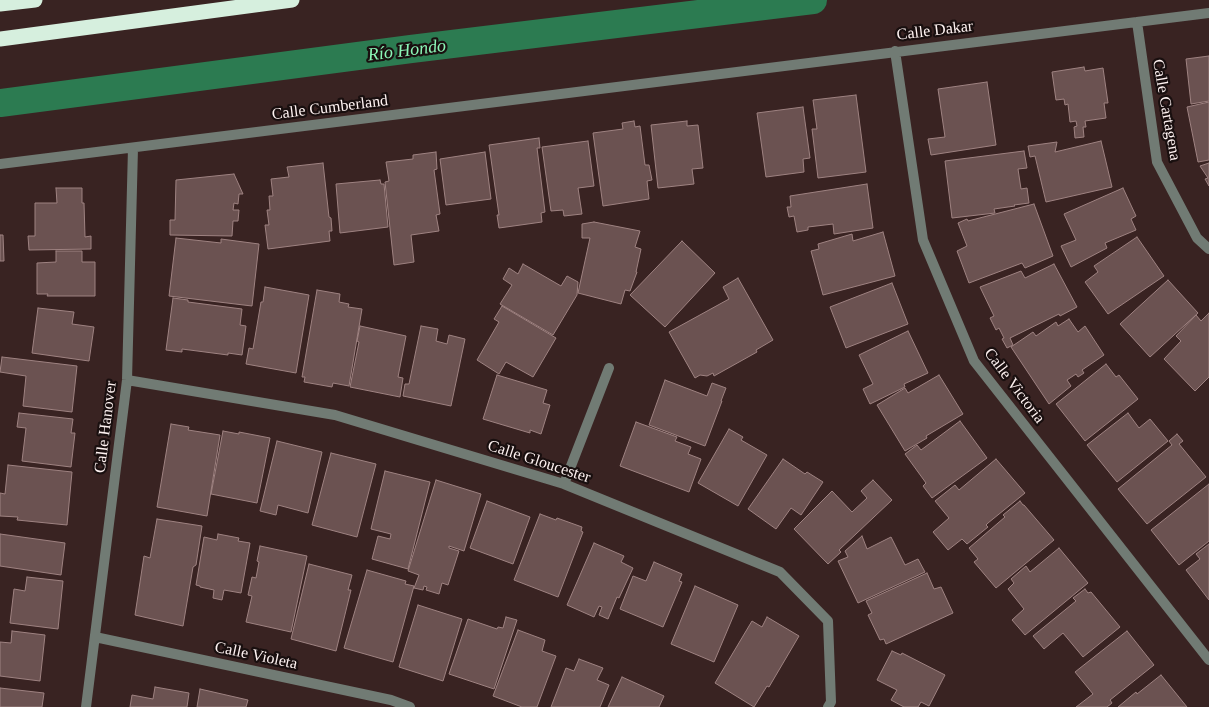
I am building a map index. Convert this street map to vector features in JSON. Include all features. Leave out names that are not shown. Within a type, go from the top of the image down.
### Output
[{"type":"highway","points":[[0,4],[35,0]]},
{"type":"highway","points":[[0,39],[292,0]]},
{"type":"street","name":"Calle Dakar","points":[[664,81],[1209,13]]},
{"type":"street","name":"Calle Cartagena","points":[[1137,22],[1157,162],[1197,238],[1209,249]]},
{"type":"street","name":"Calle Victoria","points":[[895,51],[923,240],[974,361],[1209,660]]},
{"type":"street","name":"Calle Cumberland","points":[[0,164],[664,81]]},
{"type":"street","name":"Calle Hanover","points":[[86,707],[127,380],[133,148]]},
{"type":"street","points":[[564,484],[609,368]]},
{"type":"street","name":"Calle Gloucester","points":[[127,380],[335,416],[564,484],[780,572],[828,621],[831,702],[828,707]]},
{"type":"street","name":"Calle Violeta","points":[[95,637],[382,698],[410,707]]},
{"type":"building","points":[[1209,56],[1209,101],[1191,104],[1186,59]]},
{"type":"building","points":[[1084,67],[1085,71],[1103,68],[1108,103],[1104,103],[1106,118],[1085,121],[1086,127],[1083,127],[1084,137],[1075,138],[1074,127],[1077,126],[1076,121],[1070,122],[1068,104],[1065,105],[1064,99],[1056,100],[1052,72]]},
{"type":"building","points":[[987,82],[996,145],[931,155],[928,139],[945,137],[938,89]]},
{"type":"building","points":[[856,95],[866,172],[818,178],[812,129],[817,129],[813,100]]},
{"type":"building","points":[[1209,102],[1209,160],[1198,162],[1187,107]]},
{"type":"building","points":[[803,107],[810,158],[803,159],[804,172],[766,177],[757,113]]},
{"type":"building","points":[[634,121],[635,127],[640,126],[645,165],[649,165],[652,180],[647,181],[649,199],[603,206],[593,133],[623,129],[622,123]]},
{"type":"building","points":[[687,121],[687,126],[698,125],[703,168],[692,169],[694,184],[658,188],[651,125]]},
{"type":"building","points":[[539,138],[540,148],[537,148],[545,212],[541,213],[542,222],[499,228],[497,215],[499,215],[489,145]]},
{"type":"building","points":[[588,141],[594,186],[578,188],[582,214],[564,216],[563,210],[551,211],[542,147]]},
{"type":"building","points":[[1101,141],[1112,187],[1046,202],[1035,156],[1030,157],[1028,146],[1057,142],[1055,152]]},
{"type":"building","points":[[1024,151],[1027,168],[1018,169],[1021,189],[1027,188],[1029,203],[994,209],[995,213],[952,218],[945,161]]},
{"type":"building","points":[[436,152],[437,169],[434,170],[440,214],[436,215],[439,231],[411,235],[414,262],[394,265],[385,182],[389,181],[386,162],[413,159],[413,155]]},
{"type":"building","points":[[485,152],[491,199],[446,205],[440,159]]},
{"type":"building","points":[[323,163],[329,217],[331,218],[332,231],[329,231],[330,241],[268,249],[265,225],[269,225],[267,210],[270,210],[269,196],[273,196],[271,179],[289,177],[287,167]]},
{"type":"building","points":[[1209,163],[1209,186],[1205,179],[1208,178],[1200,166]]},
{"type":"building","points":[[234,174],[243,194],[239,194],[238,204],[234,203],[233,210],[239,210],[238,221],[233,221],[232,236],[170,235],[170,220],[175,220],[176,180]]},
{"type":"building","points":[[380,180],[381,184],[384,184],[388,227],[340,233],[336,184]]},
{"type":"building","points":[[867,184],[873,228],[834,234],[833,224],[808,227],[808,230],[797,232],[794,216],[789,217],[787,207],[791,207],[790,196]]},
{"type":"building","points":[[56,188],[82,188],[85,237],[91,236],[91,249],[29,250],[28,236],[35,236],[35,203],[57,203]]},
{"type":"building","points":[[1123,188],[1136,216],[1131,219],[1136,230],[1105,243],[1107,248],[1071,267],[1061,246],[1076,240],[1064,214]]},
{"type":"building","points":[[1034,204],[1053,256],[1025,268],[1022,263],[969,283],[957,251],[967,246],[958,223],[967,219],[968,221]]},
{"type":"building","points":[[594,222],[640,231],[635,247],[641,249],[637,272],[630,291],[625,290],[621,304],[578,293],[590,238],[582,238],[582,224]]},
{"type":"building","points":[[883,232],[895,276],[823,295],[811,251],[819,249],[818,244],[852,234],[853,241]]},
{"type":"building","points":[[0,235],[3,235],[4,261],[0,261]]},
{"type":"building","points":[[1137,237],[1164,276],[1108,314],[1085,282],[1098,272],[1094,266]]},
{"type":"building","points":[[176,238],[221,243],[221,239],[259,244],[252,306],[169,296]]},
{"type":"building","points":[[682,241],[715,273],[665,327],[630,295]]},
{"type":"building","points":[[56,251],[82,251],[82,262],[95,262],[95,296],[47,296],[48,294],[37,294],[37,263],[56,262]]},
{"type":"building","points":[[523,264],[561,286],[567,276],[578,282],[577,295],[553,335],[500,304],[512,285],[503,279],[509,268],[518,274]]},
{"type":"building","points":[[1054,264],[1077,307],[1010,338],[1013,345],[1007,348],[999,328],[996,330],[990,318],[994,316],[980,287],[1021,271],[1025,278]]},
{"type":"building","points":[[738,278],[773,340],[756,350],[757,352],[714,376],[713,373],[707,376],[700,375],[695,378],[669,332],[729,299],[723,287]]},
{"type":"building","points":[[1168,280],[1198,313],[1150,357],[1120,324]]},
{"type":"building","points":[[892,283],[908,324],[846,348],[830,307]]},
{"type":"building","points":[[265,287],[309,295],[296,373],[246,364],[249,348],[253,349]]},
{"type":"building","points":[[317,290],[340,294],[339,302],[349,304],[348,307],[362,309],[349,386],[333,383],[332,387],[304,382],[305,377],[302,377]]},
{"type":"building","points":[[173,298],[188,300],[188,302],[242,309],[240,325],[246,326],[242,355],[182,349],[182,352],[166,350]]},
{"type":"building","points":[[502,306],[556,338],[533,377],[506,362],[499,374],[477,360],[499,322],[494,319]]},
{"type":"building","points":[[38,308],[74,312],[72,324],[94,327],[89,361],[32,353]]},
{"type":"building","points":[[1209,313],[1209,377],[1195,391],[1164,359],[1181,341],[1176,336],[1196,315],[1201,321]]},
{"type":"building","points":[[1069,319],[1078,332],[1085,326],[1104,355],[1082,370],[1084,373],[1078,377],[1076,374],[1067,380],[1071,386],[1049,404],[1011,347],[1033,332],[1036,336],[1056,322],[1058,326]]},
{"type":"building","points":[[360,326],[406,336],[398,377],[403,378],[400,397],[350,387],[359,342],[357,341]]},
{"type":"building","points":[[421,326],[438,329],[436,341],[447,344],[449,335],[465,339],[451,406],[403,396],[405,384],[409,384]]},
{"type":"building","points":[[908,331],[928,373],[904,384],[905,387],[870,404],[863,389],[873,384],[859,355]]},
{"type":"building","points":[[2,357],[77,366],[72,412],[23,406],[26,376],[0,372]]},
{"type":"building","points":[[1106,364],[1116,377],[1119,375],[1138,399],[1085,441],[1056,404]]},
{"type":"building","points":[[497,375],[547,390],[543,403],[550,405],[541,434],[530,430],[530,433],[483,419]]},
{"type":"building","points":[[939,375],[963,414],[905,451],[877,405],[905,388],[908,393]]},
{"type":"building","points":[[665,380],[707,396],[712,383],[726,388],[705,446],[649,425]]},
{"type":"building","points":[[19,413],[73,419],[71,433],[75,433],[71,467],[22,461],[26,428],[17,427]]},
{"type":"building","points":[[1128,413],[1139,428],[1150,419],[1168,441],[1117,482],[1087,445]]},
{"type":"building","points":[[960,421],[987,458],[932,498],[923,486],[926,483],[905,454],[917,445],[921,450]]},
{"type":"building","points":[[636,422],[677,437],[675,441],[691,447],[688,454],[701,459],[689,492],[620,466]]},
{"type":"building","points":[[171,424],[189,427],[188,430],[220,435],[207,516],[157,507]]},
{"type":"building","points":[[729,429],[743,437],[741,440],[767,455],[738,506],[698,483]]},
{"type":"building","points":[[223,431],[270,438],[257,503],[211,494]]},
{"type":"building","points":[[1177,434],[1183,441],[1179,444],[1206,477],[1147,524],[1118,489],[1172,445],[1169,441]]},
{"type":"building","points":[[277,441],[322,452],[308,513],[278,505],[276,515],[260,511]]},
{"type":"building","points":[[331,453],[376,464],[357,537],[312,525]]},
{"type":"building","points":[[783,459],[805,474],[807,472],[823,482],[801,515],[791,508],[776,529],[748,509]]},
{"type":"building","points":[[996,459],[1025,493],[988,523],[986,525],[988,527],[967,544],[962,539],[948,550],[933,532],[949,518],[935,501],[955,485],[959,490]]},
{"type":"building","points":[[8,465],[72,472],[67,525],[17,520],[18,517],[0,516],[0,493],[5,494]]},
{"type":"building","points":[[385,471],[430,482],[408,569],[372,559],[378,536],[390,539],[391,534],[371,529]]},
{"type":"building","points":[[436,480],[481,494],[464,551],[449,546],[449,548],[459,551],[448,585],[442,583],[439,594],[426,590],[427,587],[424,586],[423,590],[414,588],[419,575],[408,571]]},
{"type":"building","points":[[873,480],[892,500],[839,550],[841,552],[828,564],[794,529],[832,491],[852,512],[867,498],[861,491]]},
{"type":"building","points":[[1209,484],[1209,541],[1179,565],[1151,530]]},
{"type":"building","points":[[487,501],[530,517],[513,564],[470,548]]},
{"type":"building","points":[[1020,501],[1054,540],[996,588],[974,562],[978,559],[969,548],[1005,517],[1003,515]]},
{"type":"building","points":[[540,514],[582,527],[581,531],[583,532],[558,597],[514,580]]},
{"type":"building","points":[[157,519],[202,526],[183,626],[135,615],[144,556],[150,558]]},
{"type":"building","points":[[0,534],[65,543],[61,575],[0,566]]},
{"type":"building","points":[[218,534],[239,538],[238,541],[250,543],[241,593],[224,590],[222,600],[213,598],[214,590],[196,585],[204,537],[217,540]]},
{"type":"building","points":[[862,536],[867,549],[891,537],[905,565],[918,559],[925,572],[858,603],[838,561],[848,557],[845,551]]},
{"type":"building","points":[[594,543],[624,556],[621,562],[633,568],[619,598],[617,597],[608,619],[599,615],[602,607],[599,606],[594,617],[567,605]]},
{"type":"building","points":[[1209,544],[1209,600],[1186,570],[1200,559],[1196,554]]},
{"type":"building","points":[[260,546],[307,556],[291,632],[246,622],[252,596],[248,595],[252,577],[256,578]]},
{"type":"building","points":[[1059,548],[1088,583],[1025,635],[1012,620],[1024,609],[1008,589],[1014,583],[1011,579],[1026,566],[1030,572]]},
{"type":"building","points":[[654,562],[682,574],[679,581],[682,582],[663,627],[620,609],[633,576],[646,581]]},
{"type":"building","points":[[309,564],[352,575],[348,590],[351,590],[336,651],[291,639]]},
{"type":"building","points":[[367,570],[406,581],[405,584],[414,586],[393,662],[344,648]]},
{"type":"building","points":[[927,573],[934,589],[941,587],[953,613],[886,644],[884,639],[880,640],[868,615],[872,613],[866,601]]},
{"type":"building","points":[[27,577],[63,581],[58,629],[10,623],[14,589],[25,591]]},
{"type":"building","points":[[695,586],[738,605],[714,662],[671,644]]},
{"type":"building","points":[[1085,589],[1088,593],[1091,592],[1120,627],[1083,657],[1063,633],[1044,649],[1033,636],[1076,601],[1073,598]]},
{"type":"building","points":[[418,605],[462,619],[443,681],[399,667]]},
{"type":"building","points":[[506,617],[517,620],[494,689],[449,674],[468,619],[497,629],[498,627],[503,628]]},
{"type":"building","points":[[767,617],[799,636],[769,687],[767,686],[754,707],[715,683],[752,621],[762,627]]},
{"type":"building","points":[[518,630],[545,640],[542,651],[556,656],[537,707],[522,707],[493,696]]},
{"type":"building","points":[[12,631],[45,635],[40,681],[0,676],[0,642],[11,643]]},
{"type":"building","points":[[1127,631],[1154,665],[1110,700],[1112,703],[1107,707],[1076,707],[1093,694],[1075,672]]},
{"type":"building","points":[[892,651],[901,655],[902,653],[945,675],[929,706],[921,702],[918,707],[904,707],[891,700],[897,690],[877,680]]},
{"type":"building","points":[[579,659],[603,668],[597,680],[609,685],[600,707],[551,707],[566,668],[574,671]]},
{"type":"building","points":[[1161,675],[1187,707],[1118,707],[1136,692],[1137,694]]},
{"type":"building","points":[[622,677],[664,696],[659,707],[608,707]]},
{"type":"building","points":[[155,687],[189,693],[187,707],[130,707],[132,695],[153,699]]},
{"type":"building","points":[[0,688],[44,693],[42,707],[0,707]]},
{"type":"building","points":[[200,689],[248,700],[246,707],[197,707]]},
{"type":"waterway","name":"Río Hondo","points":[[0,103],[411,49],[813,0]]}]
